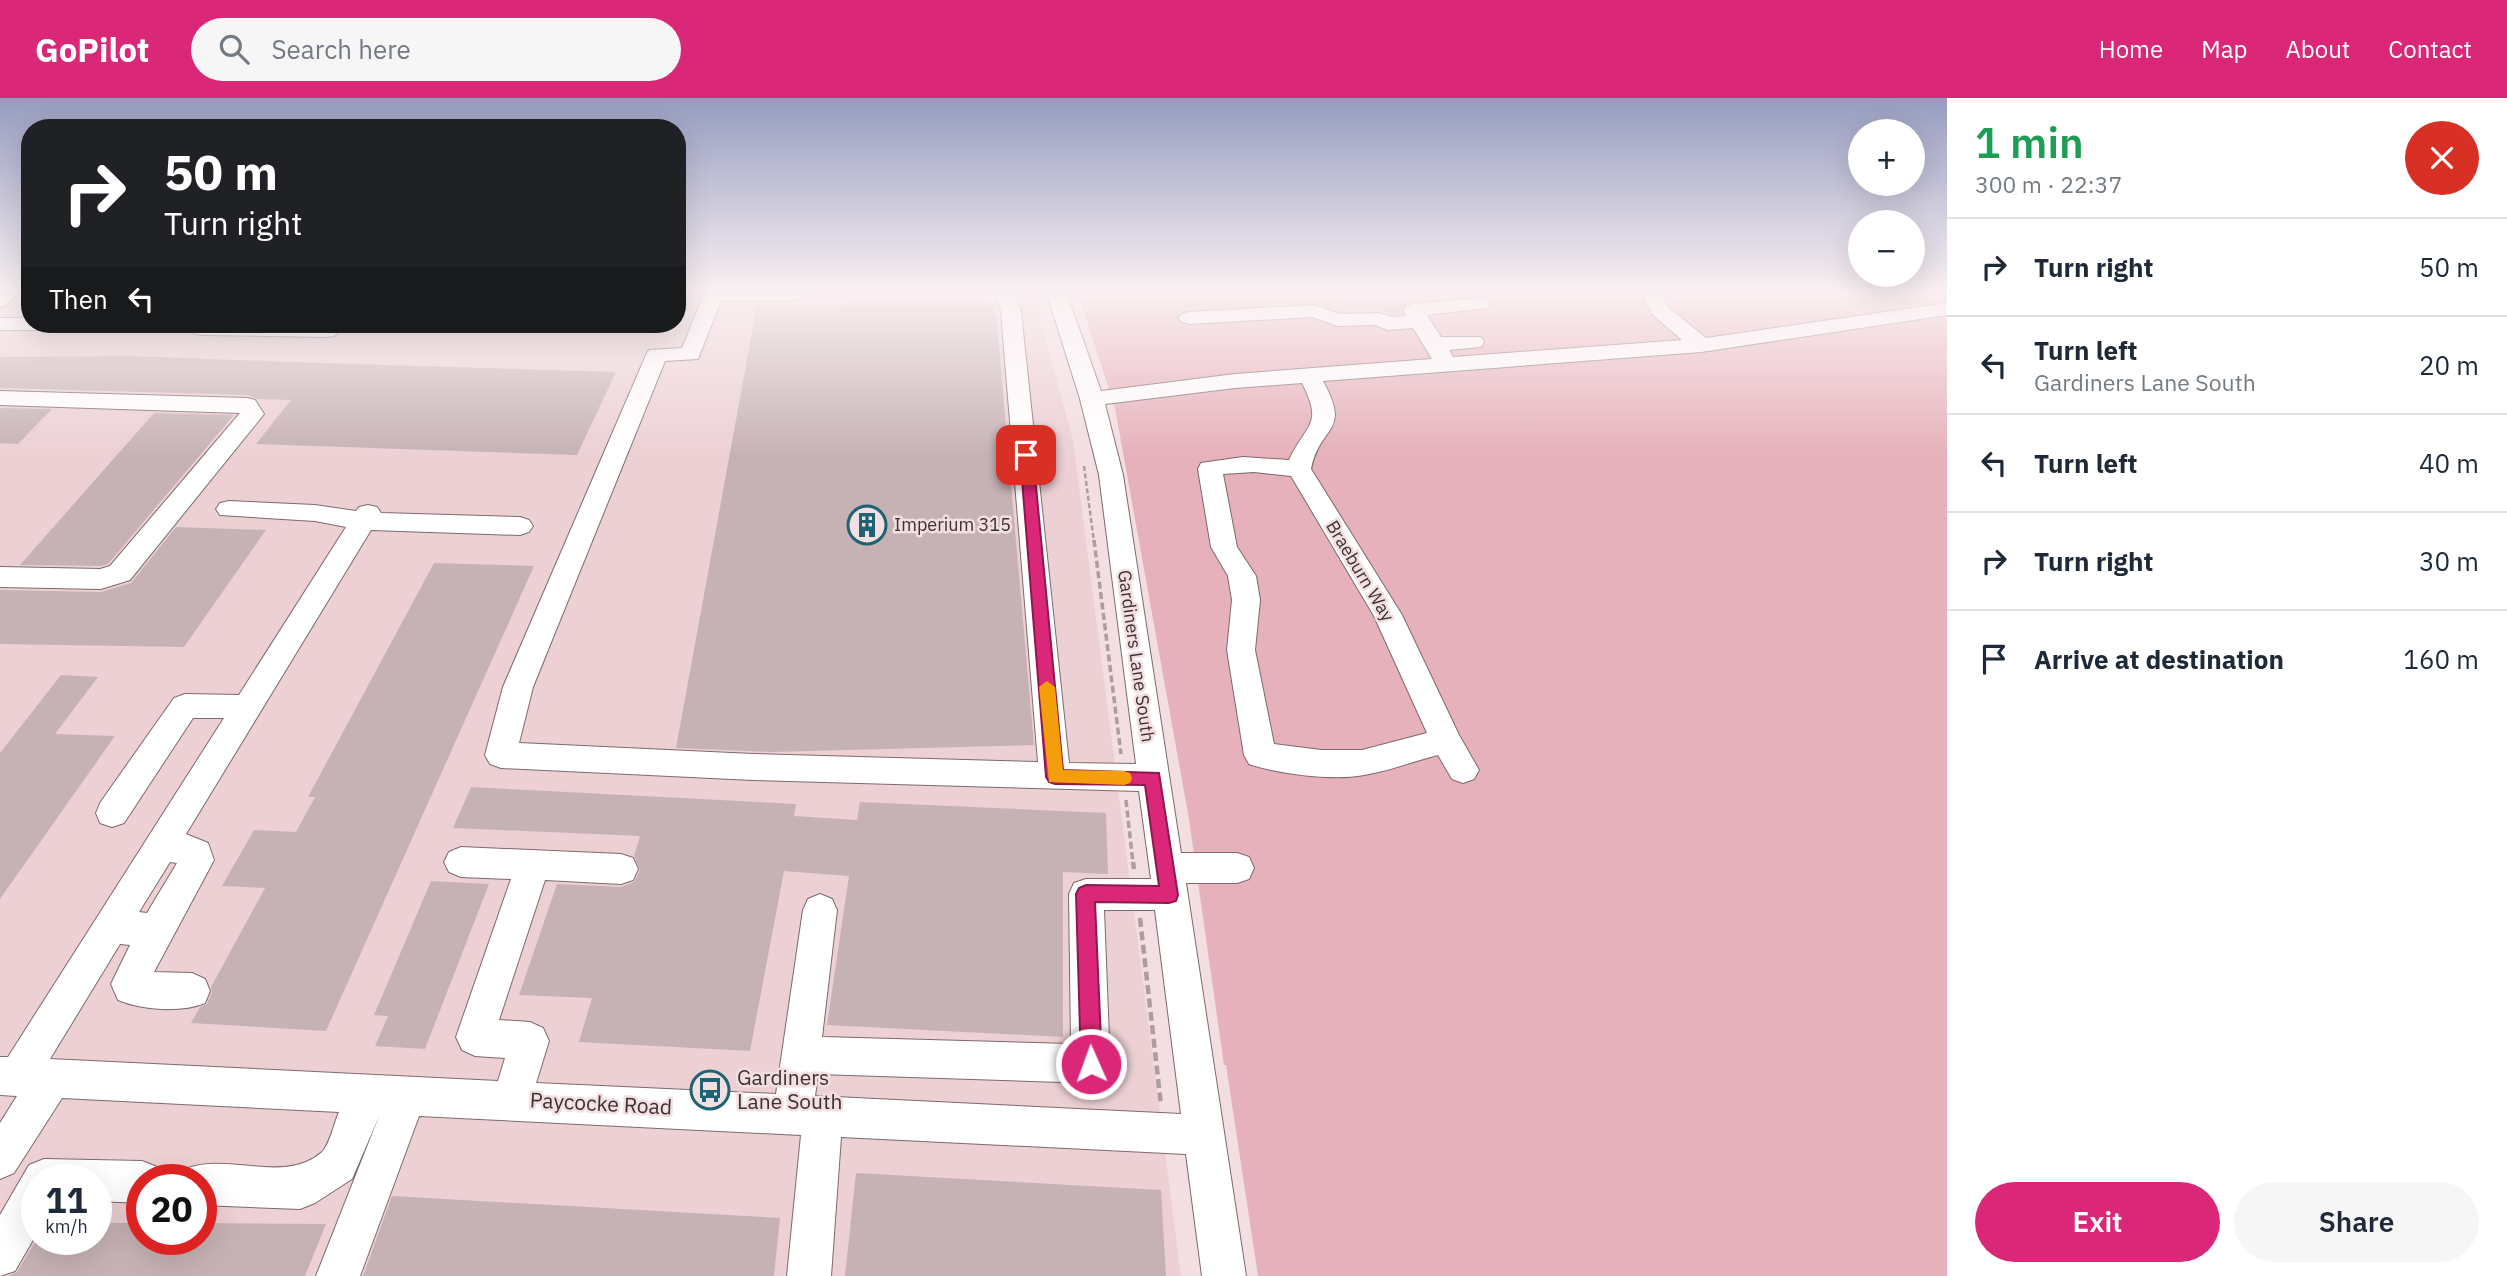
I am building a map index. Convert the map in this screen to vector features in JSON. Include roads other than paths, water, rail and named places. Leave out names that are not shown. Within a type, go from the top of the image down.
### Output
[{"type":"street","points":[[694,346],[691,354],[657,355],[518,687],[501,755],[753,767],[1138,778]]},
{"type":"street","points":[[1015,346],[1055,777]]},
{"type":"street","name":"Gardiners Lane South","points":[[1074,346],[1092,399],[1111,475],[1138,778],[1157,886],[1183,1133],[1224,1276]]},
{"type":"street","points":[[1435,346],[1447,365]]},
{"type":"street","points":[[1092,399],[1235,381],[1689,346]]},
{"type":"street","points":[[1309,375],[1325,410],[1325,421],[1299,461],[1299,469],[1244,464],[1222,465],[1210,469],[1224,547],[1242,576],[1246,600],[1241,650],[1260,755],[1321,763],[1362,763],[1446,740]]},
{"type":"street","points":[[0,397],[247,405],[252,414],[120,573],[101,579],[0,577]]},
{"type":"street","name":"Braeburn Way","points":[[1299,469],[1388,615],[1446,740],[1463,770]]},
{"type":"street","points":[[229,509],[520,526]]},
{"type":"street","points":[[0,1159],[23,1077],[110,928],[366,517]]},
{"type":"street","points":[[112,813],[185,706],[248,707]]},
{"type":"street","points":[[160,847],[189,849],[196,852],[197,860],[132,974],[129,984],[131,988],[192,991]]},
{"type":"street","points":[[461,862],[621,869]]},
{"type":"street","points":[[511,1100],[530,1041],[475,1037],[533,865]]},
{"type":"street","points":[[800,1055],[1091,1064],[1086,894],[1157,886],[1237,868]]},
{"type":"street","points":[[808,1276],[808,1114],[800,1055],[820,911]]},
{"type":"street","points":[[110,928],[157,929]]},
{"type":"street","name":"Paycocke Road","points":[[23,1077],[1183,1133]]},
{"type":"street","points":[[217,1185],[300,1188],[338,1165],[366,1093]]},
{"type":"street","points":[[338,1276],[407,1095]]},
{"type":"street","points":[[0,1256],[21,1220]]},
{"type":"place","name":"Imperium 315","points":[[867,525]]},
{"type":"place","name":"Gardiners Lane South","points":[[710,1090]]}]
